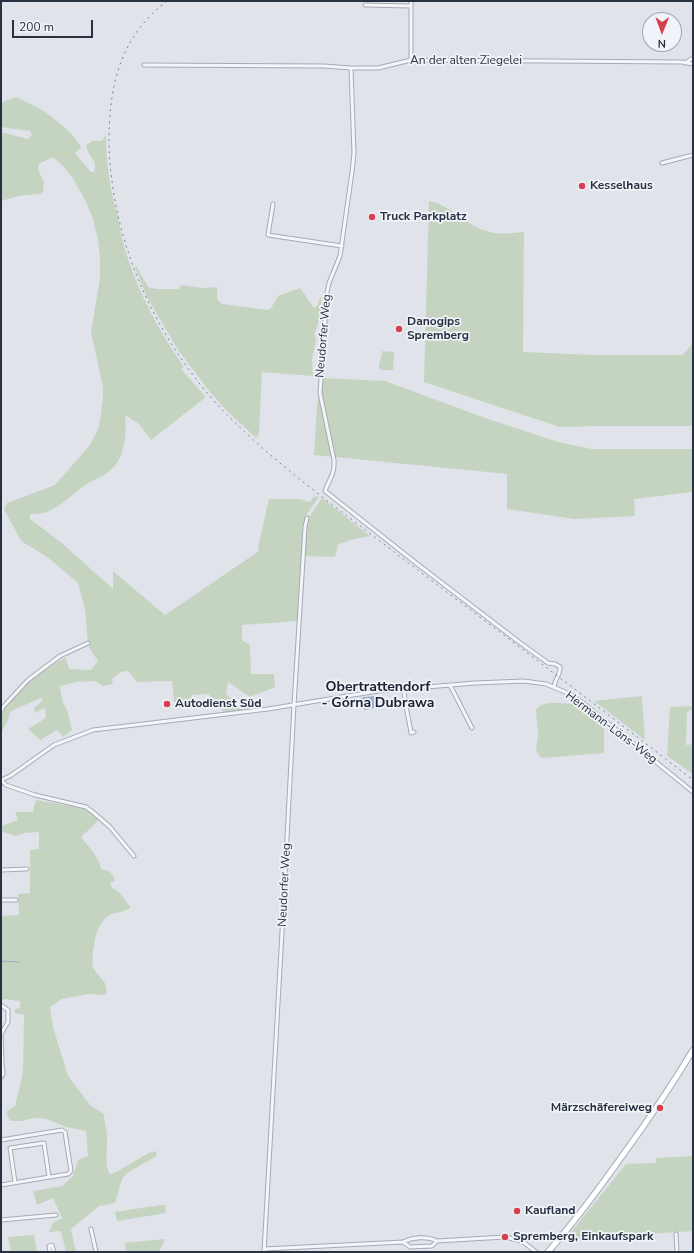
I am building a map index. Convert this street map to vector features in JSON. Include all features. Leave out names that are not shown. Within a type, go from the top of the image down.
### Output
[{"type":"main road","points":[[548,1252],[585,1208],[607,1178],[663,1098],[693,1050]]},
{"type":"street","points":[[410,60],[411,1]]},
{"type":"street","points":[[365,5],[411,6]]},
{"type":"street","points":[[685,63],[693,58]]},
{"type":"street","name":"An der alten Ziegelei","points":[[144,65],[324,66],[378,68],[410,60],[693,64]]},
{"type":"street","name":"Neudorfer Weg","points":[[351,68],[354,153],[342,246],[327,292],[320,384],[320,396],[335,467],[325,491],[519,642],[548,663],[555,664],[560,667],[560,673],[555,681],[554,687]]},
{"type":"street","points":[[662,163],[693,155]]},
{"type":"street","points":[[273,204],[268,235],[342,246]]},
{"type":"street","name":"Neudorfer Weg","points":[[265,1250],[294,704],[307,518]]},
{"type":"street","points":[[1,711],[2,706],[28,680],[60,656],[88,643]]},
{"type":"street","name":"Hermann-Löns-Weg","points":[[1,780],[10,776],[54,746],[93,730],[404,688],[524,681],[546,684],[570,694],[693,792]]},
{"type":"street","points":[[450,685],[472,728]]},
{"type":"street","points":[[404,688],[404,698],[411,733],[414,732]]},
{"type":"street","points":[[1,780],[6,785],[36,795],[86,807],[110,827],[134,856]]},
{"type":"street","points":[[1,870],[27,869]]},
{"type":"street","points":[[1,900],[16,900]]},
{"type":"street","points":[[1,1005],[8,1010],[8,1022],[1,1034],[3,1074],[1,1077]]},
{"type":"street","points":[[1,1140],[62,1130],[65,1132],[71,1171],[68,1174],[1,1185]]},
{"type":"street","points":[[15,1182],[10,1148],[44,1143],[49,1177]]},
{"type":"street","points":[[1,1220],[56,1215]]},
{"type":"street","points":[[91,1229],[96,1252]]},
{"type":"street","points":[[676,1234],[676,1252]]},
{"type":"street","points":[[265,1250],[403,1242],[410,1239],[430,1237],[437,1241],[505,1237],[522,1241],[536,1252]]},
{"type":"street","points":[[403,1242],[410,1246],[432,1246],[437,1241]]},
{"type":"street","points":[[50,1252],[49,1246],[52,1245],[54,1252]]},
{"type":"green space","points":[[16,97],[45,112],[71,133],[81,148],[75,153],[91,172],[94,172],[95,165],[86,145],[93,141],[102,141],[106,135],[110,185],[123,243],[131,268],[150,312],[184,367],[181,369],[206,397],[151,440],[139,424],[125,415],[126,427],[124,446],[120,458],[114,467],[107,473],[82,487],[54,508],[45,513],[31,514],[29,518],[63,544],[113,589],[113,571],[165,615],[259,551],[258,548],[269,499],[300,499],[310,502],[313,497],[319,496],[306,516],[304,524],[298,621],[242,625],[242,640],[250,645],[251,674],[274,674],[275,687],[250,697],[228,682],[226,694],[244,711],[225,713],[208,694],[192,695],[189,705],[174,702],[172,681],[137,682],[128,671],[121,672],[112,679],[113,684],[103,686],[95,681],[77,682],[60,686],[62,700],[68,713],[72,730],[63,737],[57,730],[40,740],[28,729],[46,718],[45,708],[35,713],[34,708],[43,700],[41,698],[10,712],[8,720],[1,733],[1,714],[13,697],[37,675],[64,658],[66,658],[69,669],[91,670],[98,661],[91,651],[88,643],[85,610],[78,583],[50,559],[21,541],[4,509],[7,503],[55,485],[90,445],[99,427],[103,398],[103,387],[91,332],[100,278],[100,257],[98,240],[92,216],[85,200],[72,177],[53,157],[39,164],[38,169],[44,183],[43,192],[40,194],[18,196],[1,201],[1,132],[28,139],[32,135],[30,131],[1,127],[1,105],[3,102]]},
{"type":"green space","points":[[429,201],[446,207],[482,230],[507,234],[524,232],[523,352],[594,355],[683,355],[693,343],[693,426],[560,427],[424,382]]},
{"type":"green space","points":[[136,266],[148,287],[156,289],[178,289],[182,285],[203,288],[217,287],[217,299],[222,304],[268,310],[271,308],[278,296],[300,288],[314,308],[317,306],[321,296],[321,313],[314,333],[316,339],[312,360],[313,376],[262,372],[259,434],[256,438],[226,410],[210,392],[178,350],[147,297],[135,267]]},
{"type":"green space","points":[[382,351],[394,352],[393,370],[381,370],[379,368]]},
{"type":"green space","points":[[323,378],[385,381],[488,419],[558,442],[592,449],[693,449],[693,492],[634,499],[635,516],[574,519],[507,509],[507,474],[314,455],[317,405]]},
{"type":"green space","points":[[322,498],[370,536],[350,540],[338,545],[335,557],[304,556],[307,522]]},
{"type":"green space","points":[[642,696],[645,740],[594,701]]},
{"type":"green space","points":[[559,703],[581,706],[604,724],[604,753],[540,757],[536,750],[538,735],[536,710],[543,704]]},
{"type":"green space","points":[[693,706],[693,709],[687,712],[686,745],[693,744],[693,774],[667,756],[670,707]]},
{"type":"green space","points":[[36,800],[83,808],[98,818],[99,820],[81,837],[96,856],[101,869],[109,871],[113,875],[115,881],[110,883],[112,888],[119,892],[131,908],[107,917],[100,925],[96,935],[93,953],[93,967],[105,983],[107,990],[106,994],[89,994],[62,999],[50,1007],[53,1027],[68,1076],[91,1106],[104,1114],[107,1134],[106,1155],[109,1173],[111,1174],[116,1172],[149,1153],[156,1151],[157,1156],[127,1173],[122,1179],[115,1203],[99,1206],[71,1229],[76,1252],[66,1252],[61,1231],[49,1232],[53,1223],[62,1218],[53,1198],[37,1205],[33,1191],[62,1186],[73,1176],[78,1160],[88,1156],[86,1131],[66,1127],[46,1119],[33,1118],[22,1121],[10,1121],[6,1112],[15,1106],[23,1072],[24,1015],[14,1013],[15,1009],[20,1008],[20,1001],[5,999],[1,1001],[1,916],[19,915],[18,894],[30,893],[30,850],[39,849],[39,832],[25,833],[15,836],[1,831],[2,826],[18,820],[15,812],[33,812]]},
{"type":"green space","points":[[693,1156],[693,1231],[574,1239],[567,1237],[626,1164],[656,1163],[656,1158]]},
{"type":"green space","points":[[165,1205],[166,1213],[117,1221],[115,1212]]},
{"type":"green space","points":[[34,1235],[37,1252],[11,1252],[8,1237]]},
{"type":"green space","points":[[165,1239],[158,1252],[126,1252],[125,1243]]},
{"type":"water","points":[[375,696],[377,702],[374,708],[365,710],[362,708],[361,698]]},
{"type":"waterway","points":[[1,961],[19,962]]},
{"type":"railway","points":[[167,1],[151,15],[138,30],[128,46],[120,64],[111,101],[109,142],[112,178],[118,213],[127,248],[139,281],[154,314],[172,345],[192,374],[215,402],[228,416],[285,467],[693,780]]},
{"type":"place","name":"Kesselhaus","points":[[582,186]]},
{"type":"place","name":"Truck Parkplatz","points":[[372,217]]},
{"type":"place","name":"Danogips Spremberg","points":[[399,329]]},
{"type":"place","name":"Autodienst Süd","points":[[167,704]]},
{"type":"place","name":"Märzschäfereiweg","points":[[660,1108]]},
{"type":"place","name":"Kaufland","points":[[517,1211]]},
{"type":"place","name":"Spremberg, Einkaufspark","points":[[505,1237]]},
{"type":"district","name":"Obertrattendorf - Górna Dubrawa","points":[[378,696]]}]
